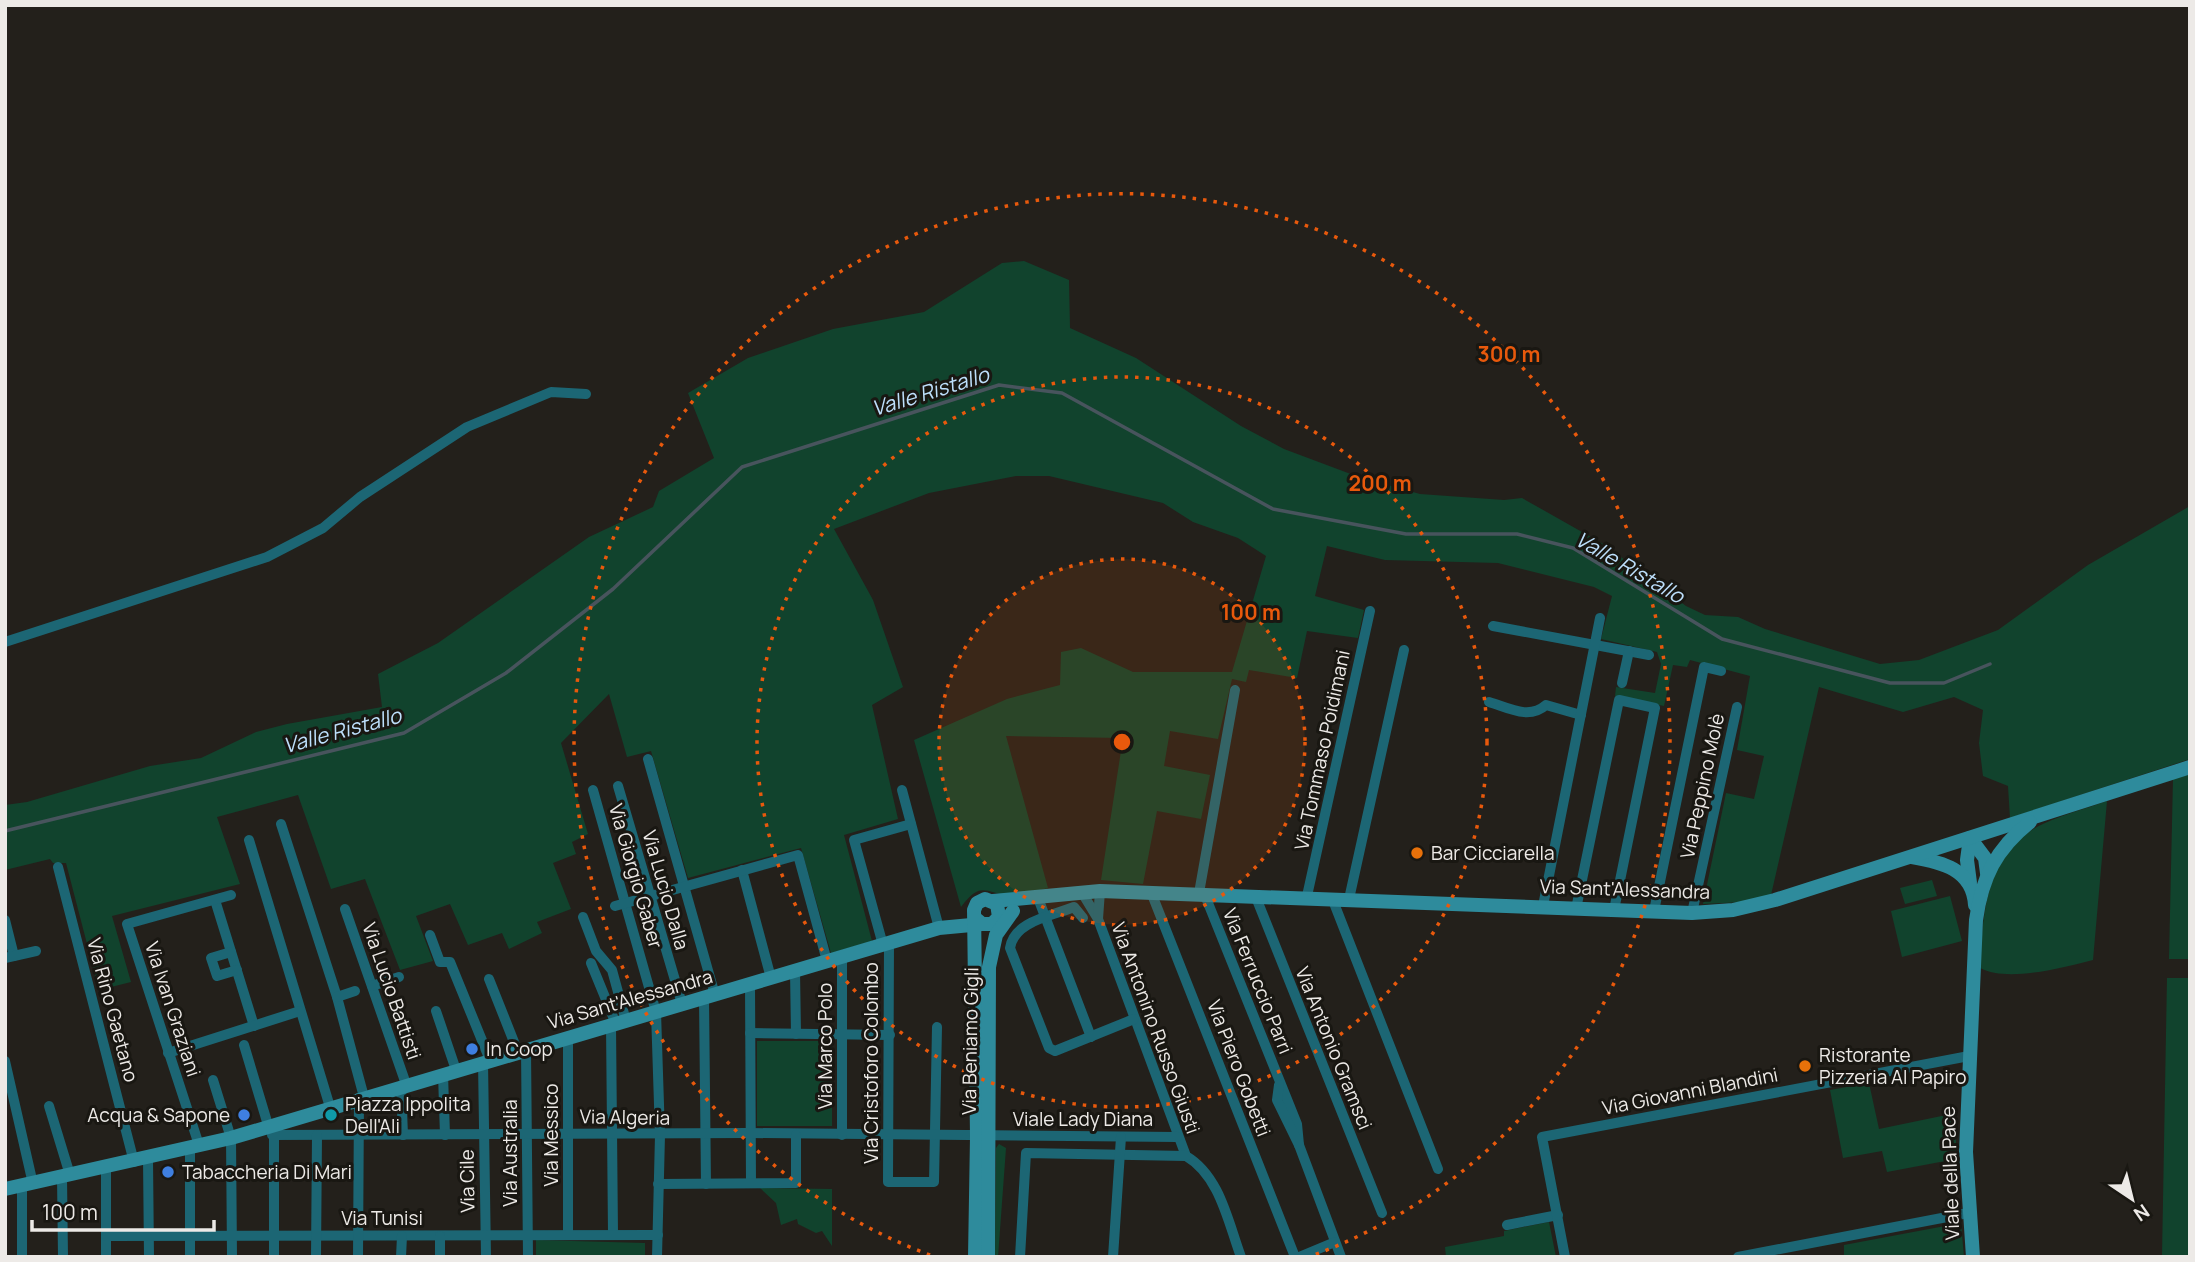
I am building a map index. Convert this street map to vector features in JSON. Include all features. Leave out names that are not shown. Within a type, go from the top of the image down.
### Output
[{"type":"street","points":[[5,642],[267,557],[323,528],[360,498],[467,427],[551,393],[586,394]]},
{"type":"street","name":"Via Tommaso Poidimani","points":[[1307,897],[1370,611]]},
{"type":"street","points":[[1543,906],[1600,618]]},
{"type":"street","points":[[1493,626],[1649,656]]},
{"type":"street","points":[[1349,899],[1404,650]]},
{"type":"street","points":[[1622,683],[1629,651]]},
{"type":"street","points":[[1654,911],[1704,667],[1721,671]]},
{"type":"street","points":[[1202,893],[1235,690]]},
{"type":"street","points":[[1576,909],[1619,700],[1655,708],[1614,910]]},
{"type":"street","points":[[1489,702],[1526,713],[1538,712],[1546,705],[1581,715]]},
{"type":"street","name":"Via Peppino Molè","points":[[1692,913],[1737,707]]},
{"type":"street","points":[[648,759],[683,886],[709,996],[706,1184]]},
{"type":"street","name":"Via Sant'Alessandra","points":[[1038,898],[1081,891],[1100,891],[1692,913],[1733,910],[1775,900],[2190,767]]},
{"type":"street","name":"Via Lucio Dalla","points":[[618,786],[682,1004]]},
{"type":"street","name":"Via Giorgio Gaber","points":[[593,790],[656,1012],[660,1135],[657,1257]]},
{"type":"street","points":[[902,790],[939,928]]},
{"type":"street","points":[[1976,920],[1987,873],[1997,853],[2012,836],[2037,817]]},
{"type":"street","points":[[281,824],[337,997],[361,1098],[358,1134],[358,1257]]},
{"type":"street","name":"Via Cristoforo Colombo","points":[[911,824],[854,840],[886,944],[890,1035],[888,1182],[934,1182],[934,1136]]},
{"type":"street","points":[[1969,838],[1985,858],[1987,873]]},
{"type":"street","points":[[1969,838],[1967,860],[1976,920]]},
{"type":"street","points":[[248,840],[330,1107]]},
{"type":"street","points":[[615,906],[798,855],[827,961]]},
{"type":"street","points":[[1910,857],[1938,862],[1957,870],[1970,883]]},
{"type":"street","name":"Via Rino Gaetano","points":[[58,867],[141,1160],[149,1257]]},
{"type":"street","points":[[742,870],[771,978]]},
{"type":"street","points":[[1081,891],[1098,919]]},
{"type":"street","points":[[1098,919],[1100,891]]},
{"type":"street","name":"Via Piero Gobetti","points":[[1151,892],[1297,1257]]},
{"type":"street","name":"Via Ferruccio Parri","points":[[1202,893],[1279,1082],[1277,1100],[1298,1144],[1335,1242]]},
{"type":"street","points":[[231,895],[215,900],[254,1026]]},
{"type":"street","name":"Via Antonio Gramsci","points":[[1255,895],[1382,1213]]},
{"type":"street","points":[[939,928],[1013,911],[1038,898]]},
{"type":"street","points":[[989,967],[982,920],[985,899],[993,901],[1038,898]]},
{"type":"street","points":[[1038,898],[1091,1037]]},
{"type":"street","points":[[1332,898],[1438,1169]]},
{"type":"street","name":"Via Ivan Graziani","points":[[190,1257],[194,1147],[168,1053],[127,924],[215,900]]},
{"type":"street","points":[[939,928],[982,920],[1000,912],[993,901]]},
{"type":"street","points":[[1083,918],[1074,907],[1018,929],[1011,938],[1010,948],[1049,1048],[1055,1051],[1134,1020]]},
{"type":"street","name":"Via Lucio Battisti","points":[[345,909],[404,1085],[403,1135]]},
{"type":"street","name":"Via Beniamo Gigli","points":[[983,1136],[989,967],[996,935],[1013,911]]},
{"type":"street","points":[[583,917],[596,951],[612,970],[618,1023],[611,1135],[612,1234]]},
{"type":"street","name":"Via Antonino Russo Giusti","points":[[1098,919],[1177,1137],[1186,1156],[1200,1165],[1211,1178],[1241,1257]]},
{"type":"street","points":[[5,920],[10,957],[36,951]]},
{"type":"street","name":"Via Beniamo Gigli","points":[[982,920],[976,940],[983,1136]]},
{"type":"street","name":"Viale della Pace","points":[[1973,1257],[1968,1213],[1969,1056],[1976,920]]},
{"type":"street","points":[[957,926],[966,928],[976,940]]},
{"type":"street","name":"Via Sant'Alessandra","points":[[5,1189],[106,1169],[272,1128],[330,1107],[939,928]]},
{"type":"street","points":[[430,934],[440,962],[450,962],[486,1061]]},
{"type":"street","points":[[231,952],[211,958],[216,976],[237,970]]},
{"type":"street","name":"Via Marco Polo","points":[[842,957],[842,1135]]},
{"type":"street","points":[[591,963],[618,1023]]},
{"type":"street","points":[[795,971],[796,1034]]},
{"type":"street","points":[[372,986],[399,977]]},
{"type":"street","points":[[489,979],[522,1050]]},
{"type":"street","points":[[750,984],[751,1183]]},
{"type":"street","points":[[337,997],[355,991]]},
{"type":"street","points":[[168,1053],[300,1011]]},
{"type":"street","points":[[436,1011],[450,1072],[445,1135]]},
{"type":"street","points":[[934,1136],[937,1027]]},
{"type":"street","points":[[750,1034],[890,1035]]},
{"type":"street","name":"Via Messico","points":[[568,1037],[568,1233]]},
{"type":"street","points":[[244,1045],[272,1128],[274,1257]]},
{"type":"street","name":"Via Australia","points":[[522,1050],[527,1134],[528,1257]]},
{"type":"street","name":"Via Giovanni Blandini","points":[[1558,1215],[1542,1137],[1969,1056]]},
{"type":"street","points":[[5,1061],[9,1096],[27,1185],[22,1257]]},
{"type":"street","name":"Via Cile","points":[[486,1061],[486,1257]]},
{"type":"street","points":[[213,1080],[231,1138],[232,1257]]},
{"type":"street","points":[[49,1106],[66,1176],[63,1257]]},
{"type":"street","name":"Via Algeria","points":[[272,1128],[317,1135],[750,1133],[983,1136]]},
{"type":"street","points":[[316,1257],[317,1135]]},
{"type":"street","points":[[658,1185],[796,1183],[796,1135]]},
{"type":"street","points":[[975,1257],[983,1136]]},
{"type":"street","points":[[983,1136],[988,1257]]},
{"type":"street","name":"Viale Lady Diana","points":[[983,1136],[1177,1137]]},
{"type":"street","points":[[1113,1257],[1121,1137]]},
{"type":"street","points":[[1020,1257],[1026,1153],[1186,1156]]},
{"type":"street","points":[[106,1169],[106,1257]]},
{"type":"street","points":[[1738,1257],[1775,1253],[1968,1213]]},
{"type":"street","points":[[1507,1225],[1558,1215],[1565,1257]]},
{"type":"street","name":"Via Tunisi","points":[[106,1236],[440,1236],[485,1233],[657,1235]]},
{"type":"street","points":[[401,1236],[401,1257]]},
{"type":"street","points":[[440,1236],[440,1257]]},
{"type":"street","points":[[1297,1257],[1335,1242],[1341,1257]]},
{"type":"green space","points":[[1024,261],[1069,280],[1070,328],[1136,358],[1241,426],[1284,449],[1356,476],[1420,494],[1504,500],[1522,498],[1605,545],[1686,606],[1705,615],[1738,617],[1765,629],[1880,664],[1919,660],[1998,630],[2088,565],[2190,506],[2190,759],[2010,818],[2008,786],[1983,776],[1979,743],[1983,710],[1954,697],[1903,712],[1819,687],[1771,895],[1744,902],[1703,904],[1726,793],[1754,799],[1764,756],[1737,750],[1750,676],[1690,660],[1687,667],[1673,665],[1664,706],[1615,696],[1616,687],[1655,693],[1661,664],[1657,652],[1601,639],[1612,596],[1594,587],[1498,563],[1385,560],[1327,546],[1315,596],[1364,610],[1358,638],[1307,631],[1297,678],[1249,670],[1246,682],[1232,679],[1218,739],[1170,731],[1164,766],[1210,775],[1201,819],[1157,811],[1143,884],[1101,880],[1123,738],[1006,736],[1048,888],[1014,896],[982,890],[973,894],[961,907],[914,740],[1007,699],[1060,685],[1061,652],[1081,648],[1133,672],[1232,672],[1266,556],[1238,538],[1193,522],[1163,503],[1049,476],[1016,476],[929,493],[834,529],[873,600],[903,687],[872,705],[898,819],[844,835],[872,941],[831,953],[801,848],[688,878],[651,751],[627,757],[609,694],[561,743],[588,834],[572,842],[576,854],[553,863],[571,909],[537,922],[542,933],[509,949],[502,933],[468,945],[450,904],[416,916],[433,961],[400,970],[365,879],[331,889],[298,795],[217,817],[240,884],[112,916],[131,982],[99,990],[66,863],[53,863],[50,859],[5,870],[5,805],[27,802],[150,766],[201,758],[256,732],[382,707],[378,674],[438,643],[589,537],[653,507],[659,491],[714,458],[688,393],[748,358],[833,329],[924,312],[1002,263]]},
{"type":"green space","points":[[2190,774],[2190,959],[2169,959],[2173,779]]},
{"type":"green space","points":[[2107,801],[2093,960],[2021,974],[1992,972],[1980,968],[1986,904],[1999,865],[2010,849],[2025,834],[2045,823]]},
{"type":"green space","points":[[1932,880],[1937,896],[1905,904],[1900,888]]},
{"type":"green space","points":[[1950,896],[1962,941],[1902,957],[1891,911]]},
{"type":"green space","points":[[2167,978],[2190,978],[2190,1257],[2162,1257]]},
{"type":"green space","points":[[757,1041],[832,1041],[832,1126],[757,1126]]},
{"type":"green space","points":[[1869,1083],[1879,1129],[1956,1113],[1956,1159],[1887,1172],[1882,1151],[1843,1158],[1830,1090]]},
{"type":"green space","points":[[999,1144],[1006,1148],[998,1257],[995,1257],[996,1148]]},
{"type":"green space","points":[[760,1188],[832,1189],[832,1246],[822,1231],[816,1233],[798,1224],[797,1219],[781,1225],[776,1203]]},
{"type":"green space","points":[[1549,1222],[1556,1257],[1446,1257],[1445,1247],[1504,1236],[1504,1231]]},
{"type":"green space","points":[[1961,1223],[1964,1257],[1844,1257],[1844,1245]]},
{"type":"green space","points":[[536,1240],[645,1243],[645,1257],[536,1257]]},
{"type":"waterway","name":"Valle Ristallo","points":[[5,831],[404,733],[506,673],[613,589],[742,467],[999,385],[1062,393],[1273,509],[1406,534],[1517,534],[1573,548],[1722,639],[1890,683],[1944,683],[1990,664]]},
{"type":"place","name":"Bar Cicciarella","points":[[1417,853]]},
{"type":"place","name":"In Coop","points":[[472,1049]]},
{"type":"place","name":"Ristorante Pizzeria Al Papiro","points":[[1805,1066]]},
{"type":"place","name":"Acqua & Sapone","points":[[244,1115]]},
{"type":"place","name":"Piazza Ippolita Dell'Ali","points":[[331,1115]]},
{"type":"place","name":"Tabaccheria Di Mari","points":[[168,1172]]}]
